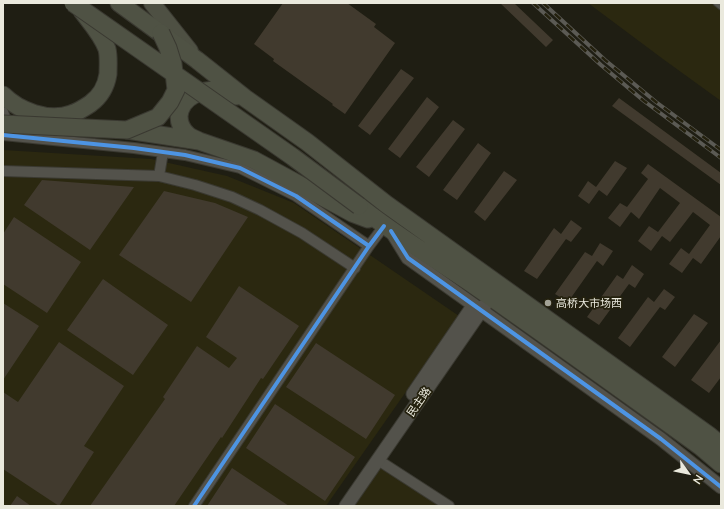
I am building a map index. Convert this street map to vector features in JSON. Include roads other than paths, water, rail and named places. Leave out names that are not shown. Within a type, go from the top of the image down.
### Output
[{"type":"highway","points":[[119,3],[197,60],[245,98],[307,142],[386,204],[721,445]]},
{"type":"highway","points":[[3,95],[19,107],[40,115],[54,116],[70,115],[81,110],[98,98],[106,84],[108,65],[107,50],[101,36],[76,5]]},
{"type":"highway","points":[[76,5],[294,157],[356,210]]},
{"type":"highway","points":[[127,130],[158,117],[170,102],[176,90],[173,64],[161,33]]},
{"type":"highway","points":[[245,98],[222,90],[210,90],[198,93],[188,97],[181,105],[179,121],[188,135],[199,141],[254,160],[356,210],[387,228],[491,297],[695,443],[721,464]]},
{"type":"highway","points":[[6,132],[127,130],[199,141]]},
{"type":"main road","points":[[152,3],[197,60]]},
{"type":"street","points":[[3,112],[6,132],[185,155],[240,168],[296,196],[369,246]]},
{"type":"street","points":[[159,176],[163,152]]},
{"type":"street","points":[[3,170],[159,176],[195,185],[232,197],[260,210],[302,233],[355,268]]},
{"type":"street","points":[[194,506],[369,246],[387,228],[408,258],[661,440],[721,487]]},
{"type":"street","name":"民主路","points":[[336,506],[477,309],[491,297]]},
{"type":"street","name":"民主路","points":[[346,506],[477,309]]},
{"type":"street","points":[[378,460],[448,506]]},
{"type":"lane","points":[[716,3],[721,7]]},
{"type":"railway","points":[[533,3],[601,65],[644,101],[721,158]]},
{"type":"railway","points":[[543,3],[605,60],[656,102],[721,150]]},
{"type":"place","name":"高桥大市场西","points":[[548,303]]}]
